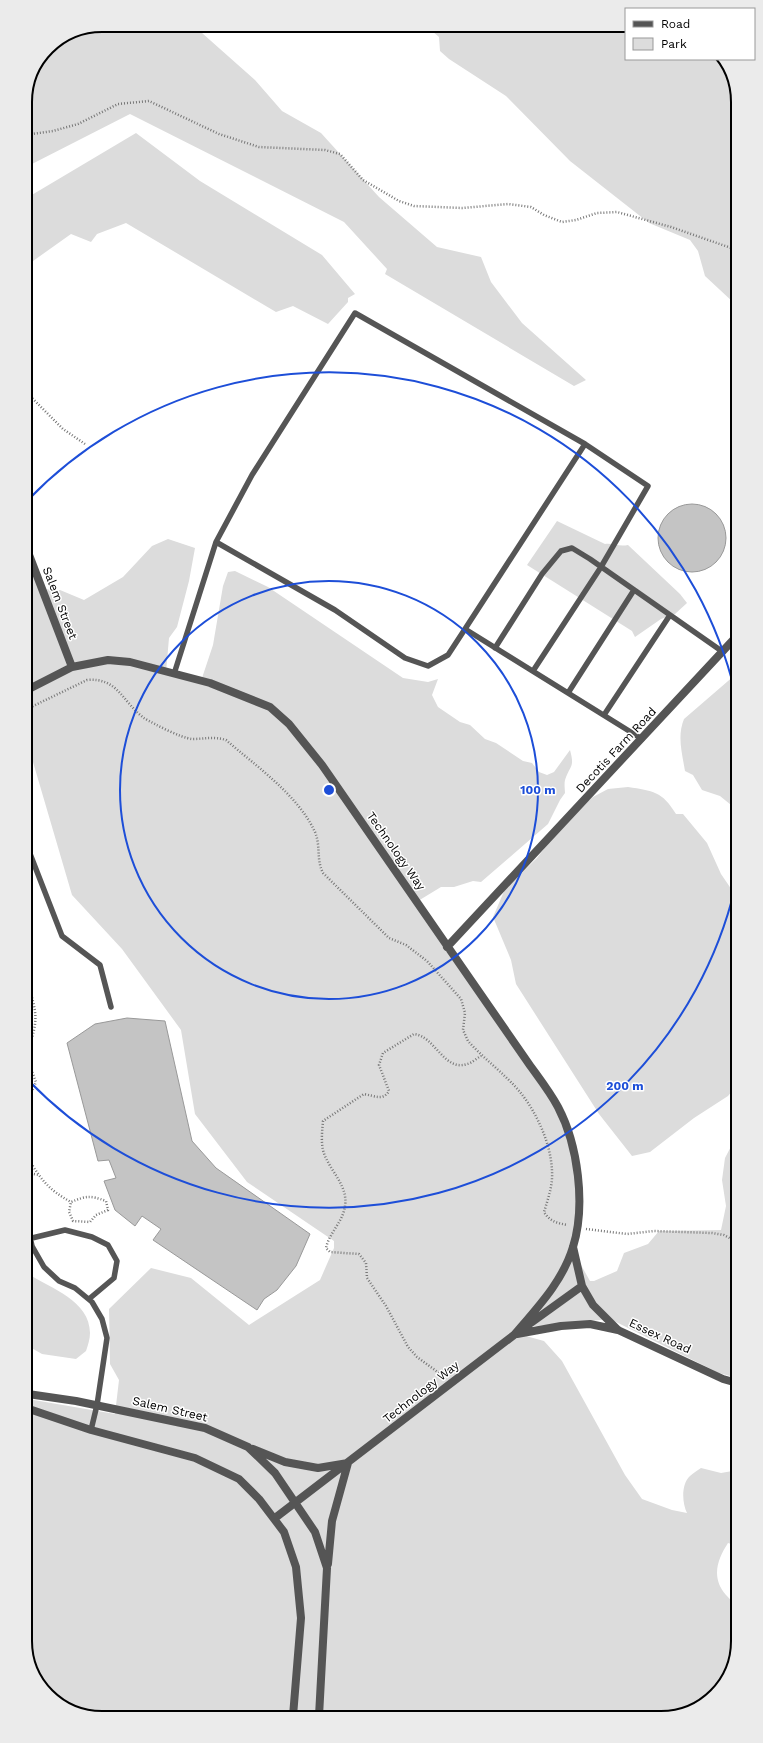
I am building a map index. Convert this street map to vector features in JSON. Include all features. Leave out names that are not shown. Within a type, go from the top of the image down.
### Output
[{"type":"street","name":"Salem Street","points":[[32,563],[72,667]]},
{"type":"street","name":"Decotis Farm Road","points":[[447,947],[731,643]]},
{"type":"street","name":"Technology Way","points":[[32,687],[72,667],[108,660],[130,662],[210,683],[270,707],[289,724],[322,765],[559,1108],[575,1157],[580,1203],[578,1228],[573,1247],[552,1288],[514,1335]]},
{"type":"street","name":"Essex Road","points":[[573,1247],[582,1286],[593,1305],[618,1330],[723,1379],[731,1381]]},
{"type":"street","name":"Technology Way","points":[[275,1518],[514,1335],[582,1286]]},
{"type":"street","points":[[514,1335],[560,1326],[590,1324],[618,1330]]},
{"type":"street","name":"Salem Street","points":[[32,1395],[97,1405],[205,1428],[248,1447],[275,1473],[315,1532],[327,1568],[319,1711]]},
{"type":"street","points":[[32,1410],[91,1430],[195,1458],[239,1479],[260,1499],[284,1532],[296,1567],[301,1618],[293,1711]]},
{"type":"street","points":[[248,1447],[285,1462],[318,1468],[348,1463],[332,1521],[327,1568]]},
{"type":"lane","points":[[174,674],[216,542],[252,475],[355,313],[585,444],[648,486],[601,567],[533,671]]},
{"type":"lane","points":[[216,542],[335,610],[405,658],[428,666],[448,655],[585,444]]},
{"type":"lane","points":[[495,648],[542,574],[561,551],[572,548],[723,652]]},
{"type":"lane","points":[[568,693],[634,590]]},
{"type":"lane","points":[[604,715],[670,615]]},
{"type":"lane","points":[[465,629],[642,739]]},
{"type":"lane","points":[[32,859],[62,936],[100,965],[111,1008]]},
{"type":"lane","points":[[32,1238],[65,1230],[92,1237],[108,1245],[117,1261],[114,1278],[89,1299]]},
{"type":"lane","points":[[32,1246],[44,1267],[59,1281],[75,1288],[89,1299],[102,1319],[107,1338],[97,1405],[91,1430]]},
{"type":"path","points":[[32,134],[53,131],[78,124],[118,104],[149,101],[219,134],[259,147],[325,150],[340,154],[363,180],[388,195],[414,206],[462,208],[508,204],[531,207],[544,215],[562,222],[576,220],[597,213],[617,212],[671,227],[731,248]]},
{"type":"path","points":[[32,398],[63,429],[85,444]]},
{"type":"path","points":[[32,707],[87,680],[97,679],[112,685],[144,717],[175,733],[190,739],[217,737],[226,740],[282,788],[314,830],[319,843],[319,864],[323,873],[390,938],[406,945],[427,961],[461,999],[465,1013],[463,1030],[468,1041],[481,1056],[521,1093],[536,1118],[546,1141],[552,1171],[550,1191],[544,1212],[547,1218],[555,1222],[578,1228],[627,1234],[654,1230],[712,1233],[724,1235],[731,1239]]},
{"type":"path","points":[[32,1001],[36,1017],[32,1040]]},
{"type":"path","points":[[438,1373],[416,1357],[408,1347],[386,1306],[367,1278],[366,1263],[358,1254],[330,1252],[326,1248],[328,1238],[341,1218],[346,1206],[342,1185],[325,1157],[322,1146],[323,1121],[364,1094],[380,1098],[386,1096],[389,1091],[379,1064],[383,1054],[414,1034],[427,1038],[445,1059],[456,1065],[467,1065],[481,1056]]},
{"type":"path","points":[[32,1072],[36,1082],[32,1091]]},
{"type":"path","points":[[32,1164],[52,1191],[71,1202]]},
{"type":"path","points":[[32,1174],[40,1176]]},
{"type":"path","points":[[86,1196],[94,1196],[106,1201],[108,1210],[96,1216],[90,1222],[73,1221],[69,1212],[71,1202],[86,1196]]},
{"type":"green space","points":[[201,32],[255,80],[282,111],[321,133],[379,197],[437,247],[481,257],[491,282],[522,323],[586,380],[574,386],[385,274],[387,269],[344,222],[130,114],[32,164],[32,97],[34,84],[46,59],[56,49],[75,37],[88,33]]},
{"type":"green space","points":[[433,32],[625,32],[625,60],[718,60],[724,71],[730,88],[731,102],[731,300],[705,276],[698,251],[690,240],[649,223],[570,161],[506,96],[449,59],[440,51],[439,37]]},
{"type":"green space","points":[[136,133],[200,181],[322,255],[355,294],[348,298],[348,302],[328,324],[293,306],[276,312],[126,223],[97,234],[91,242],[71,234],[32,262],[32,195]]},
{"type":"green space","points":[[557,521],[605,544],[622,546],[628,545],[680,594],[687,603],[675,614],[661,619],[635,637],[632,631],[527,565]]},
{"type":"green space","points":[[168,539],[195,548],[189,581],[177,627],[169,638],[166,672],[202,678],[213,645],[223,586],[228,572],[235,571],[268,587],[403,678],[428,682],[438,679],[432,695],[438,707],[460,722],[470,725],[485,739],[496,743],[523,761],[532,763],[539,772],[547,775],[554,772],[570,750],[572,763],[565,780],[565,793],[548,824],[481,882],[473,881],[454,887],[441,887],[418,901],[555,1102],[573,1153],[579,1202],[572,1249],[590,1281],[594,1281],[617,1271],[624,1253],[648,1244],[659,1231],[721,1230],[726,1206],[722,1180],[725,1158],[731,1146],[731,1376],[719,1373],[610,1319],[526,1327],[515,1333],[544,1341],[562,1361],[625,1475],[642,1499],[672,1510],[687,1513],[683,1494],[687,1479],[691,1475],[701,1468],[721,1473],[731,1471],[731,1544],[728,1543],[724,1549],[717,1569],[718,1582],[721,1589],[731,1600],[730,1655],[724,1672],[717,1684],[711,1691],[692,1704],[661,1711],[97,1711],[75,1706],[59,1697],[46,1684],[39,1672],[32,1641],[32,1400],[115,1414],[119,1380],[110,1364],[109,1309],[151,1268],[191,1278],[249,1325],[320,1280],[334,1248],[334,1241],[247,1182],[195,1114],[181,1030],[122,949],[72,895],[32,761],[32,567],[41,589],[60,590],[84,600],[123,577],[152,546]]},
{"type":"green space","points":[[731,678],[731,805],[720,796],[702,790],[693,775],[685,771],[680,738],[684,719]]},
{"type":"green space","points":[[628,787],[650,791],[661,796],[671,806],[676,814],[683,814],[707,843],[721,874],[731,889],[731,1092],[728,1096],[694,1118],[650,1152],[632,1156],[599,1114],[516,984],[511,960],[493,917],[505,889],[537,858],[564,822],[593,797],[608,789]]},
{"type":"green space","points":[[32,1276],[58,1290],[76,1304],[84,1312],[90,1333],[86,1351],[76,1359],[42,1354],[32,1348]]},
{"type":"building","points":[[692,504],[705,507],[716,514],[723,525],[726,538],[723,551],[716,562],[705,569],[692,572],[679,569],[668,562],[661,551],[658,538],[661,525],[668,514],[679,507]]},
{"type":"building","points":[[127,1018],[165,1021],[192,1141],[216,1168],[310,1234],[296,1266],[277,1290],[264,1299],[257,1310],[153,1240],[161,1229],[142,1216],[135,1226],[115,1210],[104,1181],[116,1178],[109,1160],[98,1161],[67,1043],[95,1024]]}]
